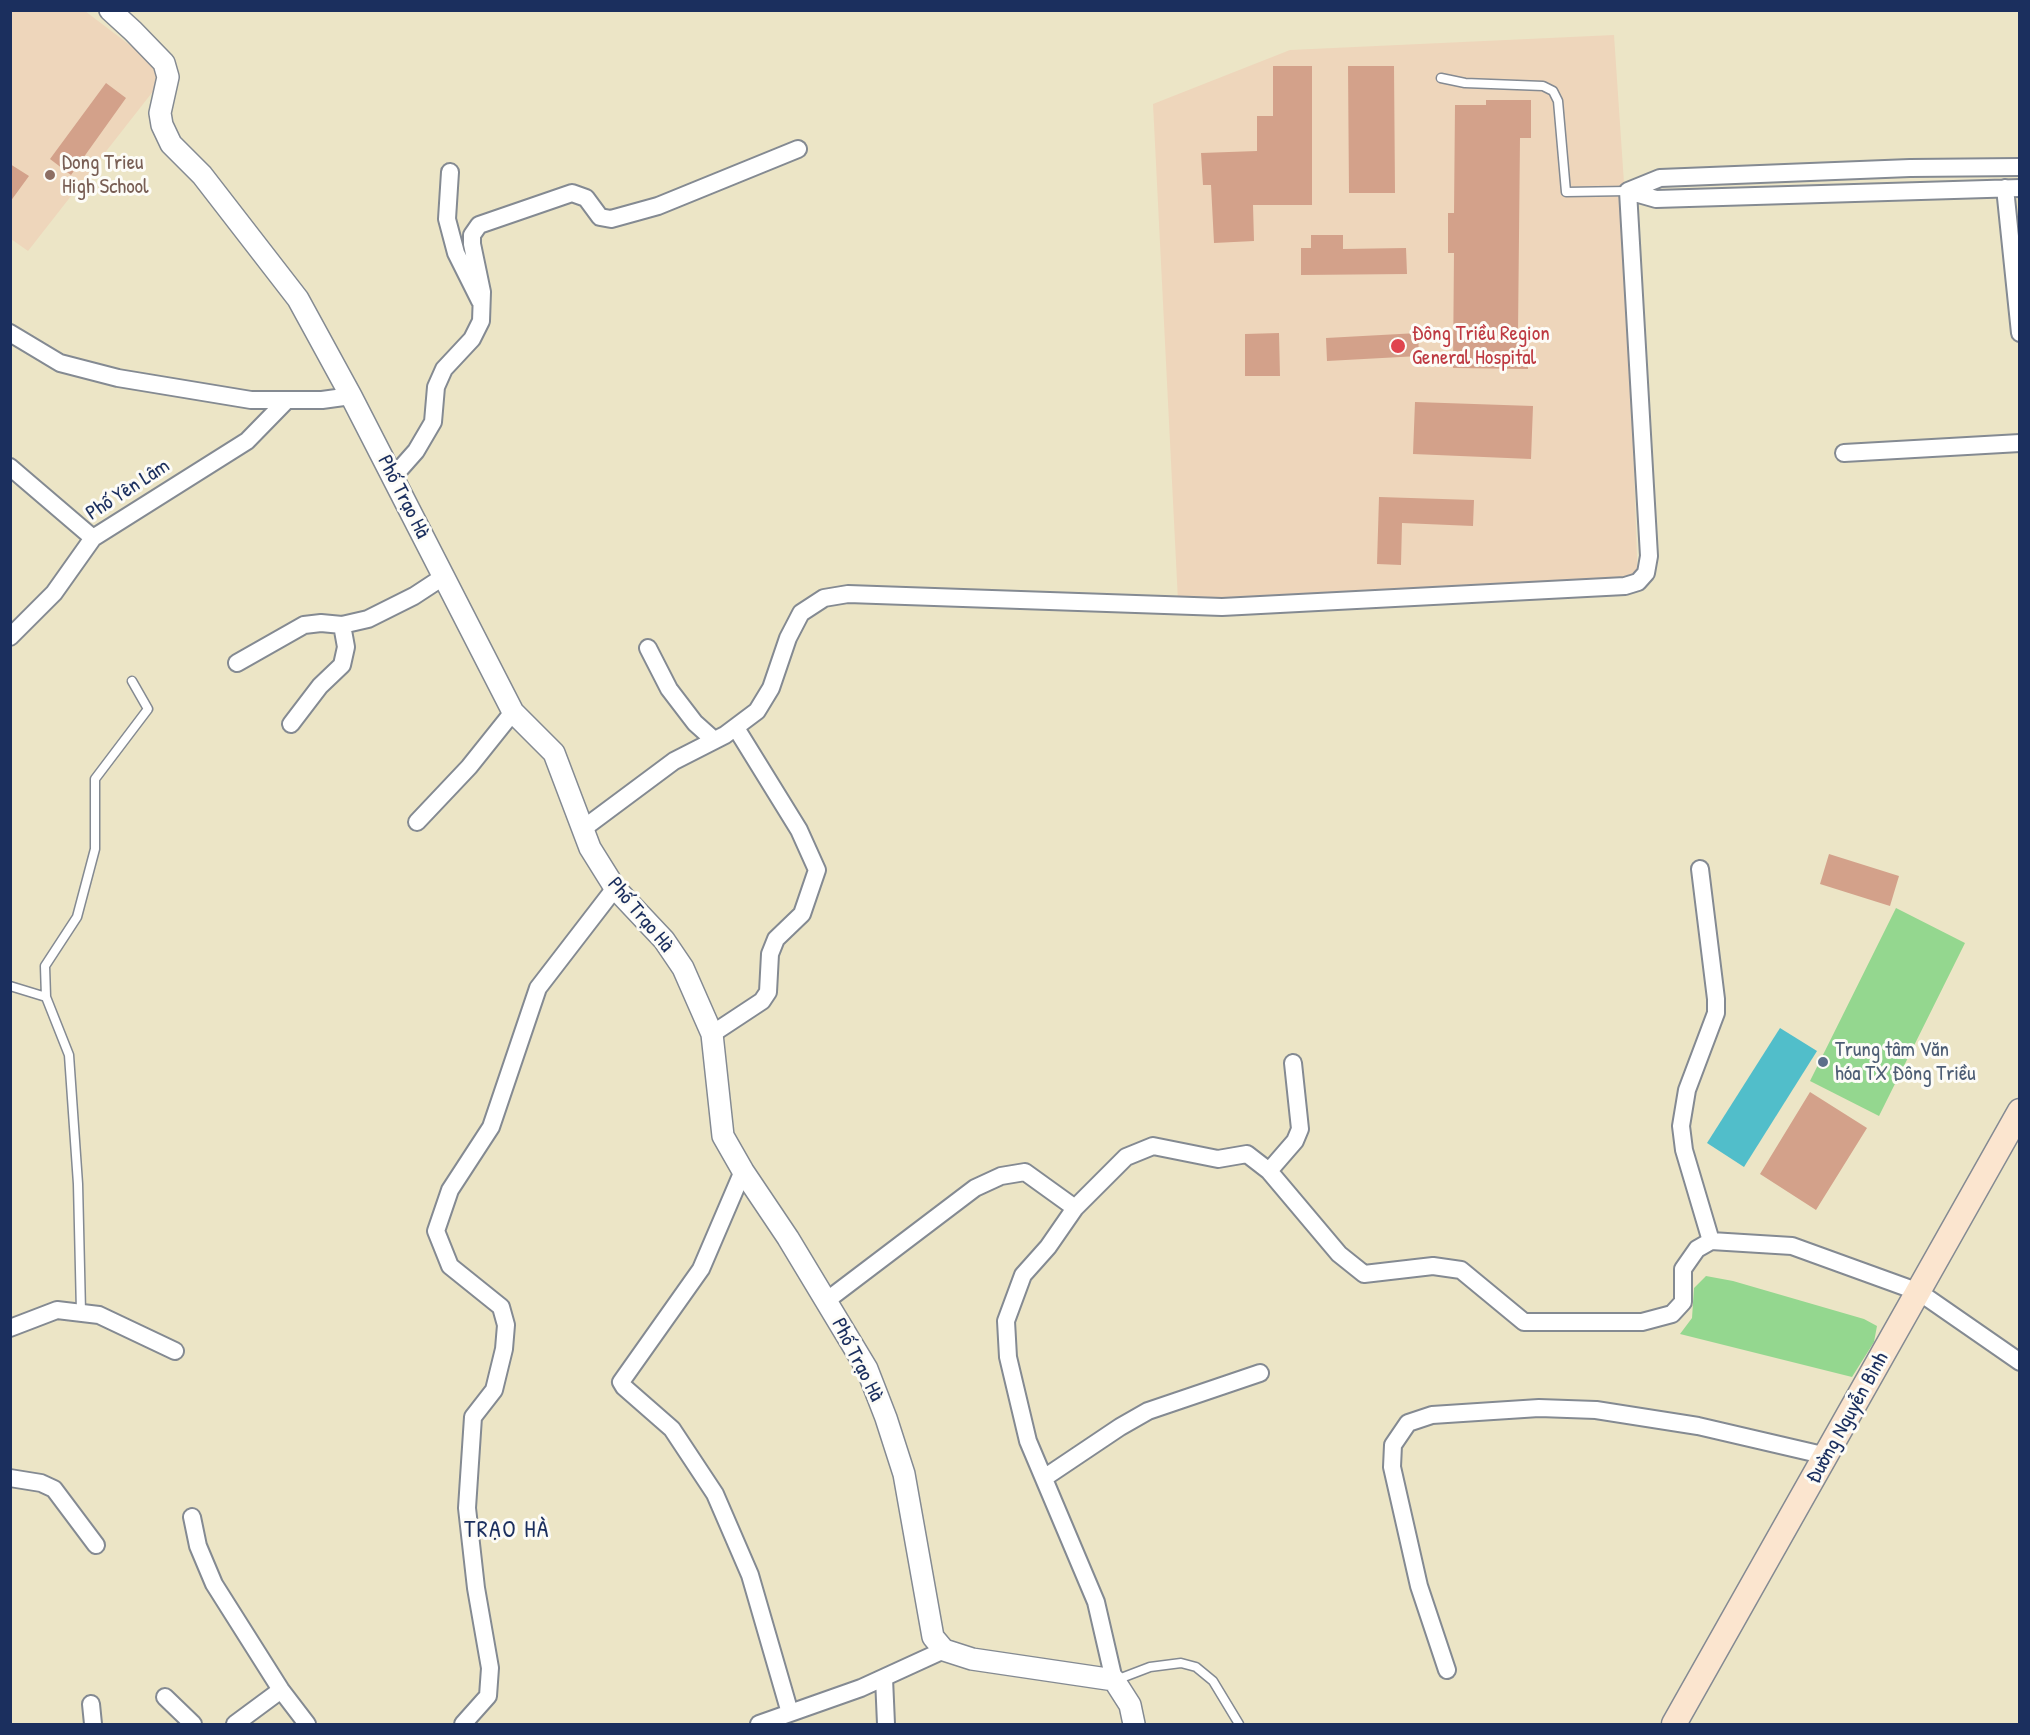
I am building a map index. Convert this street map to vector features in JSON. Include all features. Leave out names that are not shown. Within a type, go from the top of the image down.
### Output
[{"type":"main road","name":"Đường Nguyễn Bình","points":[[1674,1725],[2019,1111]]},
{"type":"street","name":"Phố Trạo Hà","points":[[110,10],[164,63],[168,77],[160,113],[162,125],[171,144],[202,175],[297,299],[351,396],[513,712],[554,753],[590,848],[615,888],[664,940],[683,969],[712,1034],[723,1136],[867,1369],[904,1474],[933,1637],[944,1650]]},
{"type":"street","points":[[393,477],[426,436],[433,422],[436,387],[444,369],[472,339],[481,321],[482,304],[478,269],[472,244],[472,235],[479,225],[572,193],[586,198],[600,217],[611,219],[658,206],[798,148]]},
{"type":"street","points":[[1629,191],[1660,178],[1910,168],[2019,167]]},
{"type":"street","points":[[1908,192],[1910,168]]},
{"type":"street","points":[[450,172],[447,219],[456,253],[482,304]]},
{"type":"street","points":[[1629,191],[1656,199],[2012,188],[2019,333]]},
{"type":"street","points":[[584,828],[674,761],[736,728],[757,711],[765,699],[788,638],[801,613],[824,598],[840,596],[1222,607],[1625,586],[1638,582],[1646,573],[1649,555],[1629,191]]},
{"type":"street","points":[[10,333],[60,363],[118,378],[251,400],[322,400],[351,396]]},
{"type":"street","name":"Phố Yên Lâm","points":[[10,637],[54,593],[93,538],[247,441],[287,400]]},
{"type":"street","points":[[1844,453],[2019,442]]},
{"type":"street","points":[[10,467],[93,538]]},
{"type":"street","points":[[237,663],[304,626],[321,623],[342,625],[368,619],[414,596],[443,577]]},
{"type":"street","points":[[291,724],[320,686],[342,665],[346,647],[342,625]]},
{"type":"street","points":[[648,648],[669,689],[695,723],[714,740]]},
{"type":"street","points":[[417,822],[469,767],[513,712]]},
{"type":"street","points":[[712,1034],[762,1001],[768,992],[770,954],[776,939],[802,915],[818,870],[800,830],[736,728]]},
{"type":"street","points":[[1700,869],[1716,1013],[1687,1090],[1681,1126],[1684,1150],[1711,1241]]},
{"type":"street","points":[[463,1725],[488,1696],[490,1668],[476,1588],[467,1508],[472,1418],[494,1390],[504,1349],[506,1325],[501,1307],[450,1266],[436,1231],[450,1190],[490,1127],[537,988],[615,888]]},
{"type":"street","points":[[1269,1171],[1295,1141],[1300,1129],[1293,1063]]},
{"type":"street","points":[[1134,1725],[1130,1705],[1114,1680],[1096,1602],[1028,1441],[1008,1356],[1006,1321],[1023,1275],[1048,1247],[1075,1208],[1126,1157],[1153,1146],[1218,1159],[1247,1154],[1269,1171],[1339,1254],[1364,1274],[1433,1266],[1461,1270],[1524,1323],[1642,1322],[1672,1314],[1683,1302],[1683,1269],[1697,1249],[1711,1241],[1792,1246],[1919,1292],[2019,1362]]},
{"type":"street","points":[[743,1171],[701,1269],[621,1382],[672,1429],[715,1494],[750,1575],[790,1713]]},
{"type":"street","points":[[826,1301],[975,1188],[1001,1176],[1025,1172],[1075,1208]]},
{"type":"street","points":[[10,1328],[57,1310],[81,1312],[99,1315],[175,1351]]},
{"type":"street","points":[[1044,1478],[1148,1411],[1260,1373]]},
{"type":"street","points":[[1448,1670],[1419,1586],[1392,1467],[1394,1445],[1408,1423],[1432,1415],[1539,1408],[1596,1410],[1698,1426],[1827,1456]]},
{"type":"street","points":[[10,1478],[41,1483],[54,1490],[96,1545]]},
{"type":"street","points":[[192,1516],[198,1546],[214,1584],[281,1690],[307,1725]]},
{"type":"street","points":[[759,1725],[884,1678],[944,1650],[1004,1665],[1114,1680]]},
{"type":"street","points":[[884,1678],[886,1725]]},
{"type":"street","points":[[235,1725],[281,1690]]},
{"type":"street","points":[[165,1698],[194,1725]]},
{"type":"street","points":[[91,1704],[93,1725]]},
{"type":"lane","points":[[1441,78],[1465,84],[1543,86],[1553,91],[1558,101],[1566,192],[1629,191]]},
{"type":"lane","points":[[81,1312],[78,1184],[69,1055],[46,997],[45,966],[78,916],[95,849],[94,778],[148,709],[132,681]]},
{"type":"lane","points":[[10,986],[46,997]]},
{"type":"lane","points":[[1114,1680],[1150,1667],[1181,1663],[1196,1667],[1213,1681],[1239,1725]]},
{"type":"shaded area","name":"Dong Trieu High School","points":[[10,11],[85,11],[156,65],[158,85],[28,251],[11,239]]},
{"type":"shaded area","name":"Đông Triều Region General Hospital","points":[[1614,35],[1625,198],[1638,588],[1178,601],[1153,104],[1290,50]]},
{"type":"green space","points":[[1896,908],[1965,943],[1879,1116],[1810,1081]]},
{"type":"green space","points":[[1706,1276],[1733,1281],[1864,1319],[1877,1326],[1874,1342],[1852,1377],[1680,1334],[1692,1318],[1694,1288]]},
{"type":"water","points":[[1780,1028],[1817,1051],[1744,1167],[1707,1143]]},
{"type":"building","points":[[1273,66],[1312,66],[1312,205],[1253,205],[1254,241],[1214,243],[1211,185],[1203,185],[1201,153],[1257,151],[1257,116],[1273,116]]},
{"type":"building","points":[[1348,66],[1394,66],[1395,193],[1349,193]]},
{"type":"building","points":[[106,83],[126,98],[71,175],[50,159]]},
{"type":"building","points":[[1486,100],[1531,100],[1531,138],[1520,138],[1518,333],[1528,333],[1528,369],[1453,368],[1454,253],[1448,253],[1448,213],[1454,213],[1455,105],[1486,105]]},
{"type":"building","points":[[10,164],[29,176],[10,202]]},
{"type":"building","points":[[1311,235],[1343,235],[1343,249],[1406,248],[1407,274],[1301,275],[1301,248],[1311,248]]},
{"type":"building","points":[[1279,333],[1280,376],[1245,376],[1245,334]]},
{"type":"building","points":[[1418,333],[1419,356],[1327,361],[1326,338]]},
{"type":"building","points":[[1415,402],[1533,406],[1531,459],[1413,454]]},
{"type":"building","points":[[1379,497],[1474,500],[1473,526],[1402,523],[1401,565],[1377,564]]},
{"type":"building","points":[[1829,854],[1899,876],[1890,906],[1820,884]]},
{"type":"building","points":[[1810,1092],[1867,1128],[1816,1210],[1760,1174]]},
{"type":"place","name":"Dong Trieu High School","points":[[50,175]]},
{"type":"place","name":"Đông Triều Region General Hospital","points":[[1398,346]]},
{"type":"place","name":"Trung tâm Văn hóa TX Đông Triều","points":[[1823,1062]]},
{"type":"district","name":"TRẠO HÀ","points":[[507,1531]]}]
